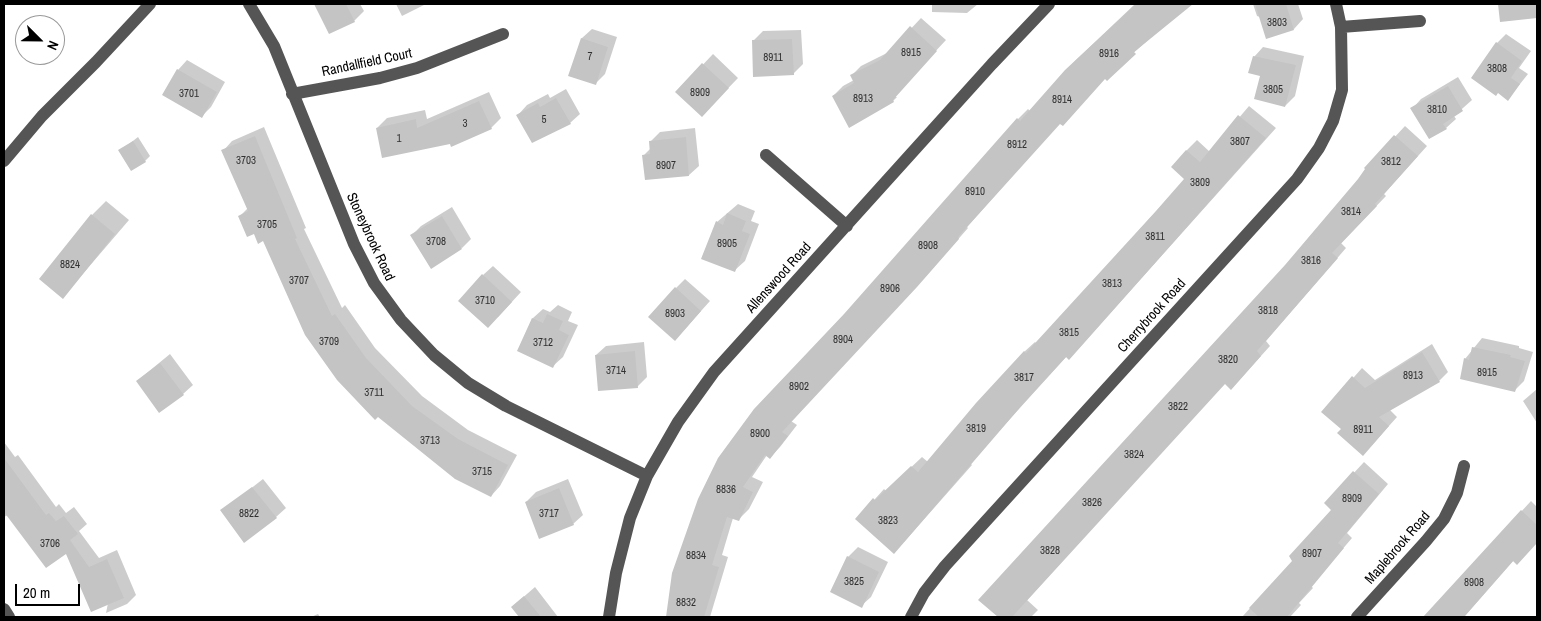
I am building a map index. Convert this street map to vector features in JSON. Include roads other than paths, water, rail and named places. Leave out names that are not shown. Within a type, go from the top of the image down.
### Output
[{"type":"street","points":[[4,161],[42,116],[150,4]]},
{"type":"street","name":"Stoneybrook Road","points":[[248,4],[274,46],[354,244],[374,283],[401,320],[434,355],[468,384],[506,406],[647,476]]},
{"type":"street","name":"Allenswood Road","points":[[609,617],[616,573],[630,518],[647,476],[678,422],[714,372],[992,64],[1050,4]]},
{"type":"street","name":"Cherrybrook Road","points":[[911,617],[924,593],[945,566],[1297,179],[1314,156],[1332,121],[1342,90],[1341,26],[1336,4]]},
{"type":"street","points":[[1341,26],[1420,21]]},
{"type":"street","name":"Randallfield Court","points":[[292,94],[380,78],[417,68],[503,34]]},
{"type":"street","points":[[766,155],[847,226]]},
{"type":"street","name":"Maplebrook Road","points":[[1357,617],[1444,519],[1457,493],[1464,466]]},
{"type":"street","points":[[4,609],[9,617]]}]
